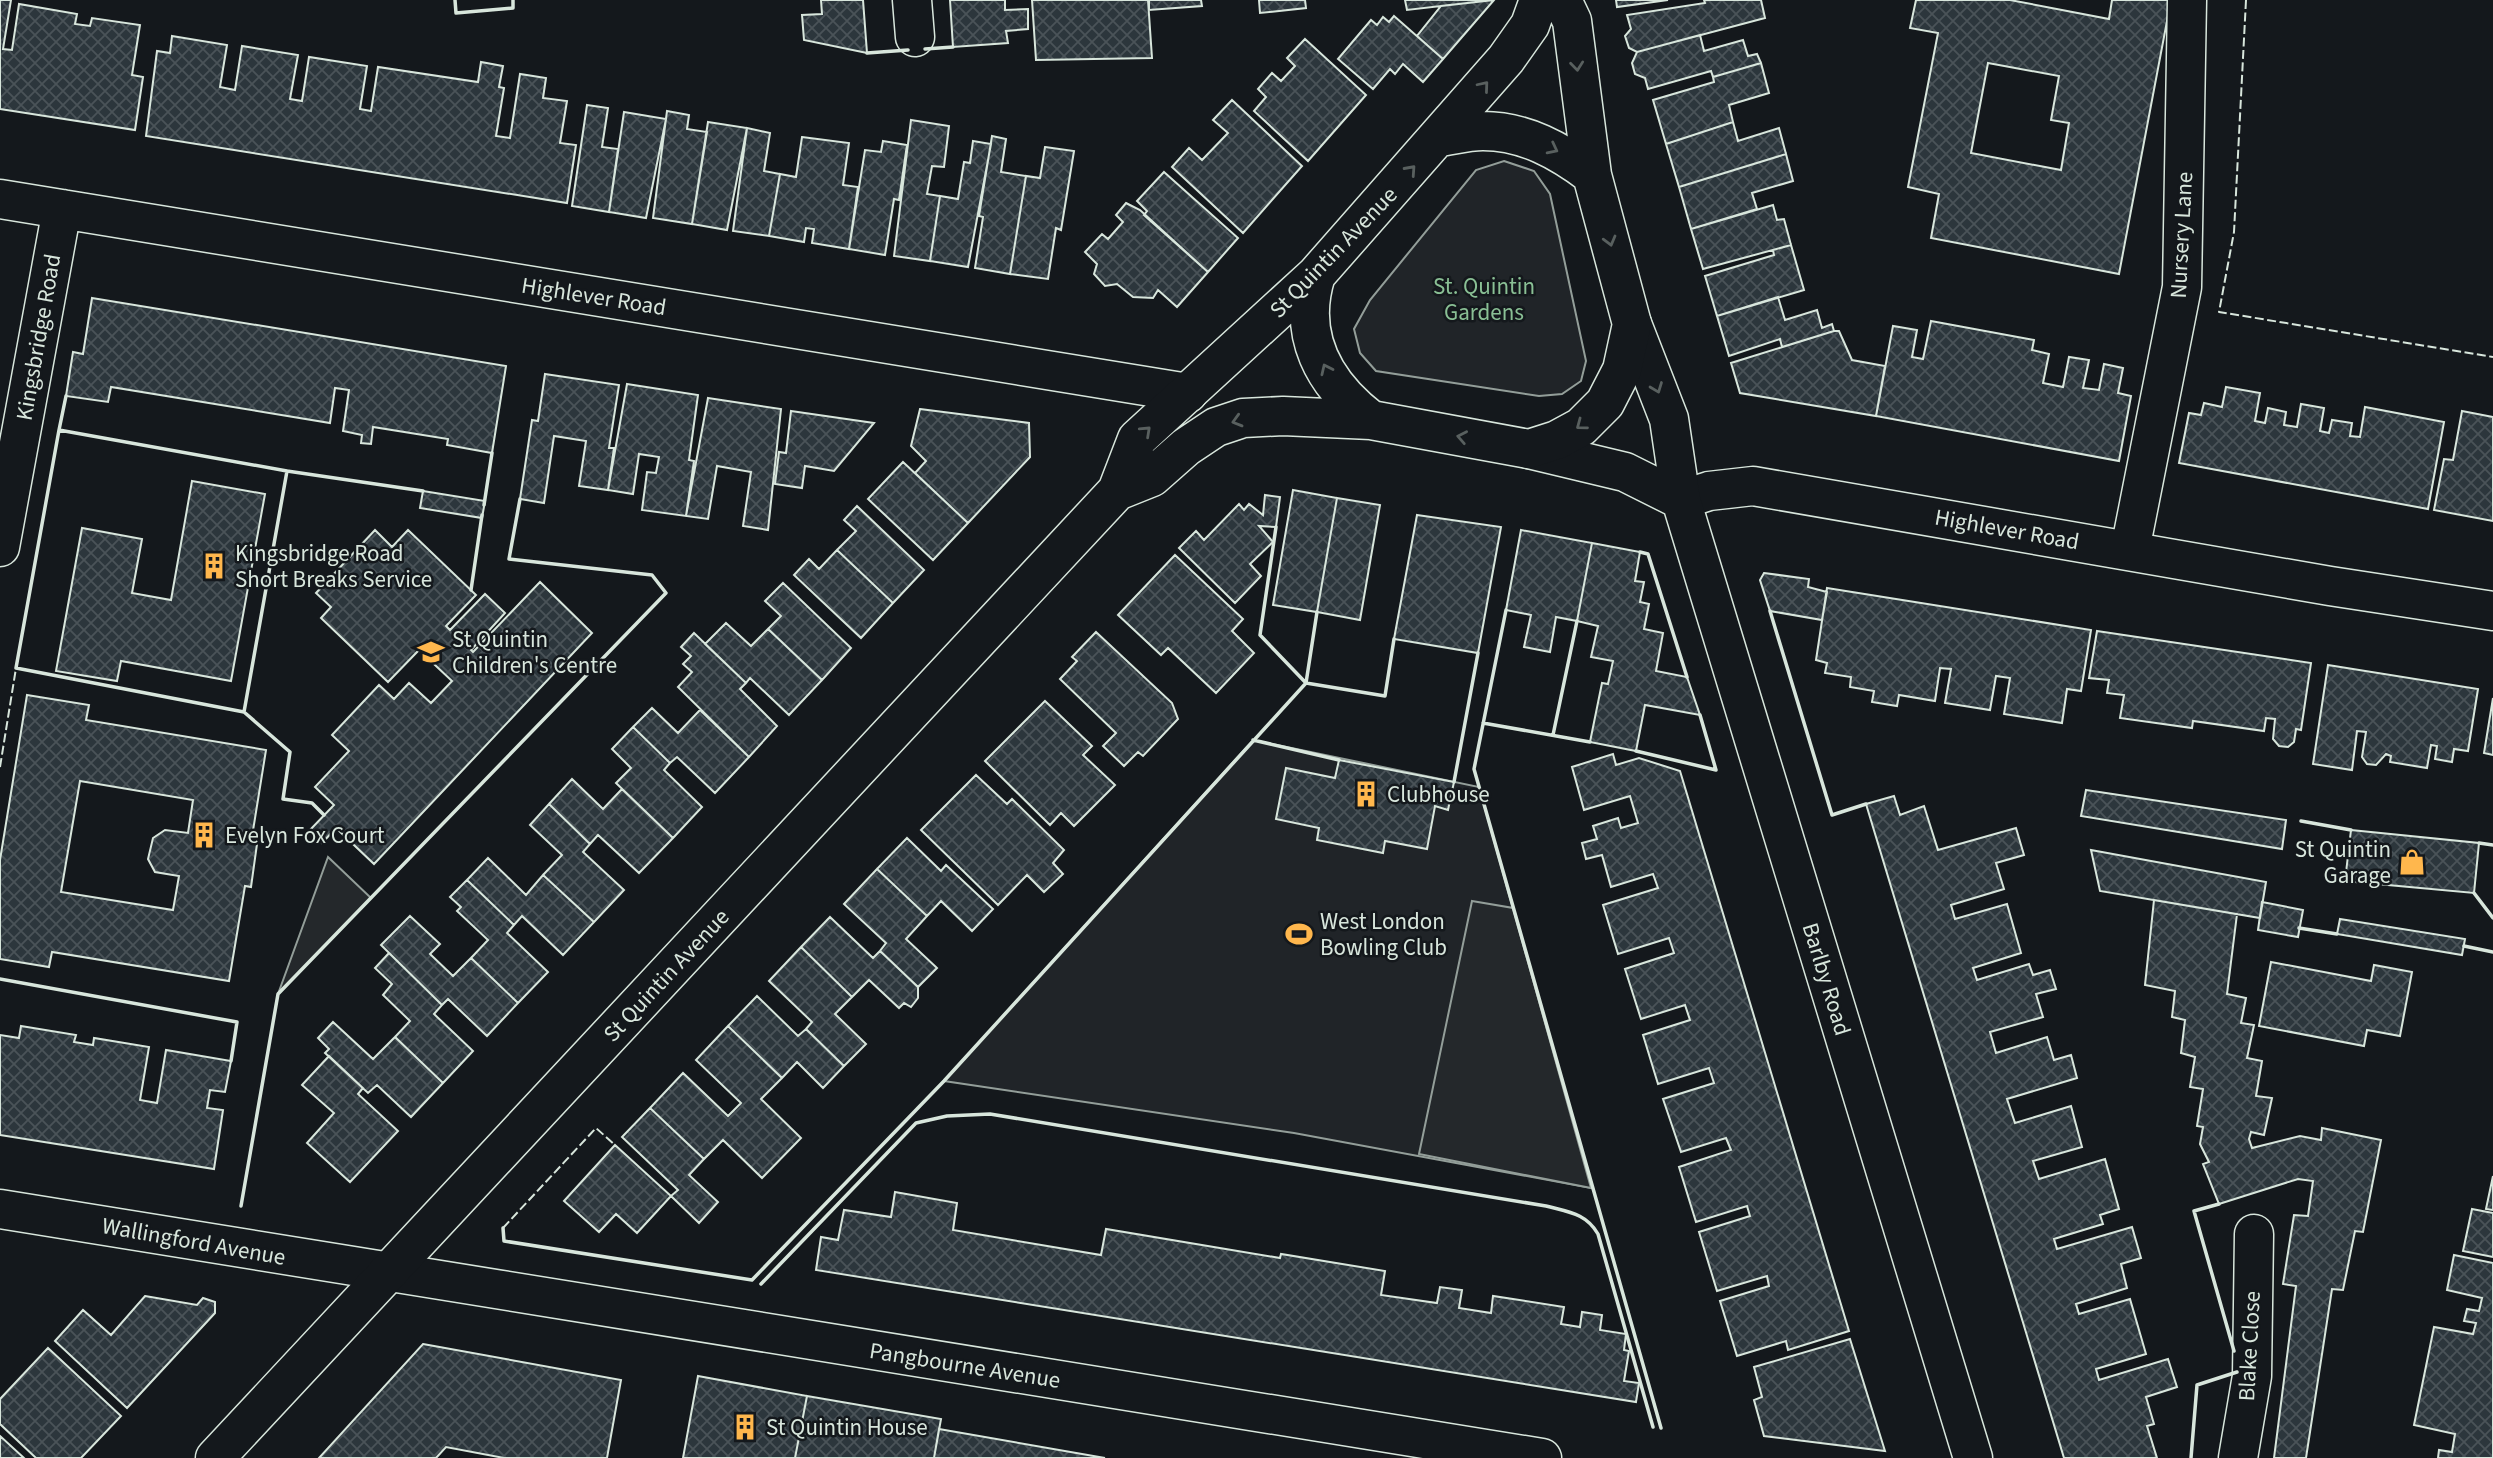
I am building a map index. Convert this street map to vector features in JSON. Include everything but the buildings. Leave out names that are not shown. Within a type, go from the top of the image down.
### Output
[{"type":"street","name":"St Quintin Avenue","points":[[215,1458],[1117,491],[1138,439],[1316,275],[1506,60],[1530,25],[1539,0]]},
{"type":"street","points":[[1562,0],[1572,21],[1592,175],[1632,324],[1669,419],[1681,500]]},
{"type":"street","name":"Nursery Lane","points":[[2130,550],[2182,286],[2187,0]]},
{"type":"street","points":[[1439,137],[1483,131],[1526,139],[1549,145],[1592,175]]},
{"type":"street","name":"Highlever Road","points":[[0,199],[1188,393]]},
{"type":"street","name":"Kingsbridge Road","points":[[0,547],[62,209]]},
{"type":"street","points":[[1316,275],[1308,299],[1308,319],[1317,350],[1332,382],[1351,404],[1371,420],[1529,449],[1625,471],[1681,500]]},
{"type":"street","points":[[1529,449],[1557,440],[1581,427],[1605,403],[1622,370],[1632,324]]},
{"type":"street","name":"St Quintin Avenue","points":[[1117,491],[1152,477],[1186,447],[1216,427],[1243,418],[1305,416],[1371,420]]},
{"type":"street","name":"Highlever Road","points":[[1681,500],[1709,491],[1753,486],[2330,586],[2493,611]]},
{"type":"street","name":"Barlby Road","points":[[1681,500],[1973,1458]]},
{"type":"street","name":"Wallingford Avenue","points":[[0,1209],[388,1273]]},
{"type":"street","name":"Blake Close","points":[[2238,1458],[2252,1376],[2253,1234]]},
{"type":"street","name":"Pangbourne Avenue","points":[[388,1273],[1534,1457]]},
{"type":"green space","name":"St. Quintin Gardens","points":[[1504,161],[1534,171],[1550,194],[1586,361],[1581,381],[1562,394],[1539,396],[1376,371],[1360,353],[1354,329],[1370,300],[1476,170]]},
{"type":"green space","name":"West London Bowling Club","points":[[1253,740],[1479,787],[1591,1188],[1294,1133],[944,1081]]},
{"type":"shaded area","points":[[328,857],[371,898],[278,994]]},
{"type":"shaded area","points":[[1472,901],[1513,908],[1591,1188],[1419,1154]]},
{"type":"fence","points":[[2246,0],[2234,232],[2219,312],[2493,357]]},
{"type":"fence","points":[[0,767],[16,668]]},
{"type":"fence","points":[[503,1228],[596,1128],[615,1145]]},
{"type":"wall","points":[[455,0],[456,13],[513,8],[513,0]]},
{"type":"wall","points":[[925,49],[953,47]]},
{"type":"wall","points":[[867,53],[908,50]]},
{"type":"wall","points":[[66,396],[59,430],[287,471]]},
{"type":"wall","points":[[59,430],[16,668],[244,712]]},
{"type":"wall","points":[[484,505],[492,453]]},
{"type":"wall","points":[[324,815],[312,803],[283,799],[290,752],[244,712],[287,471],[423,491]]},
{"type":"wall","points":[[241,1206],[278,994],[666,593],[652,575],[509,559],[520,499]]},
{"type":"wall","points":[[471,590],[482,515]]},
{"type":"wall","points":[[1276,527],[1260,635],[1306,683]]},
{"type":"wall","points":[[1640,552],[1648,554],[1687,677]]},
{"type":"wall","points":[[1506,610],[1474,769],[1661,1428]]},
{"type":"wall","points":[[1770,611],[1832,815],[1866,804]]},
{"type":"wall","points":[[1306,683],[1317,612]]},
{"type":"wall","points":[[1553,735],[1577,621]]},
{"type":"wall","points":[[503,1228],[504,1241],[752,1280],[944,1081],[1306,683],[1385,696],[1394,639]]},
{"type":"wall","points":[[1454,782],[1478,653]]},
{"type":"wall","points":[[1636,751],[1716,770],[1700,715]]},
{"type":"wall","points":[[1483,723],[1590,742]]},
{"type":"wall","points":[[1253,740],[1339,760]]},
{"type":"wall","points":[[2301,821],[2351,830]]},
{"type":"wall","points":[[2479,843],[2493,845]]},
{"type":"wall","points":[[2474,893],[2493,918]]},
{"type":"wall","points":[[2299,928],[2337,934]]},
{"type":"wall","points":[[2464,946],[2493,952]]},
{"type":"wall","points":[[0,979],[237,1022],[231,1061]]},
{"type":"wall","points":[[761,1284],[916,1123],[947,1116],[990,1114],[1546,1206],[1576,1214],[1588,1222],[1598,1234],[1653,1427]]},
{"type":"wall","points":[[2219,1204],[2194,1211],[2234,1351]]},
{"type":"wall","points":[[2191,1458],[2197,1385],[2237,1372]]},
{"type":"place","name":"Kingsbridge Road Short Breaks Service","points":[[214,566]]},
{"type":"place","name":"St Quintin Children's Centre","points":[[431,652]]},
{"type":"place","name":"Clubhouse","points":[[1366,794]]},
{"type":"place","name":"Evelyn Fox Court","points":[[204,835]]},
{"type":"place","name":"St Quintin Garage","points":[[2412,862]]},
{"type":"place","name":"West London Bowling Club","points":[[1299,934]]},
{"type":"place","name":"St Quintin House","points":[[745,1427]]}]
